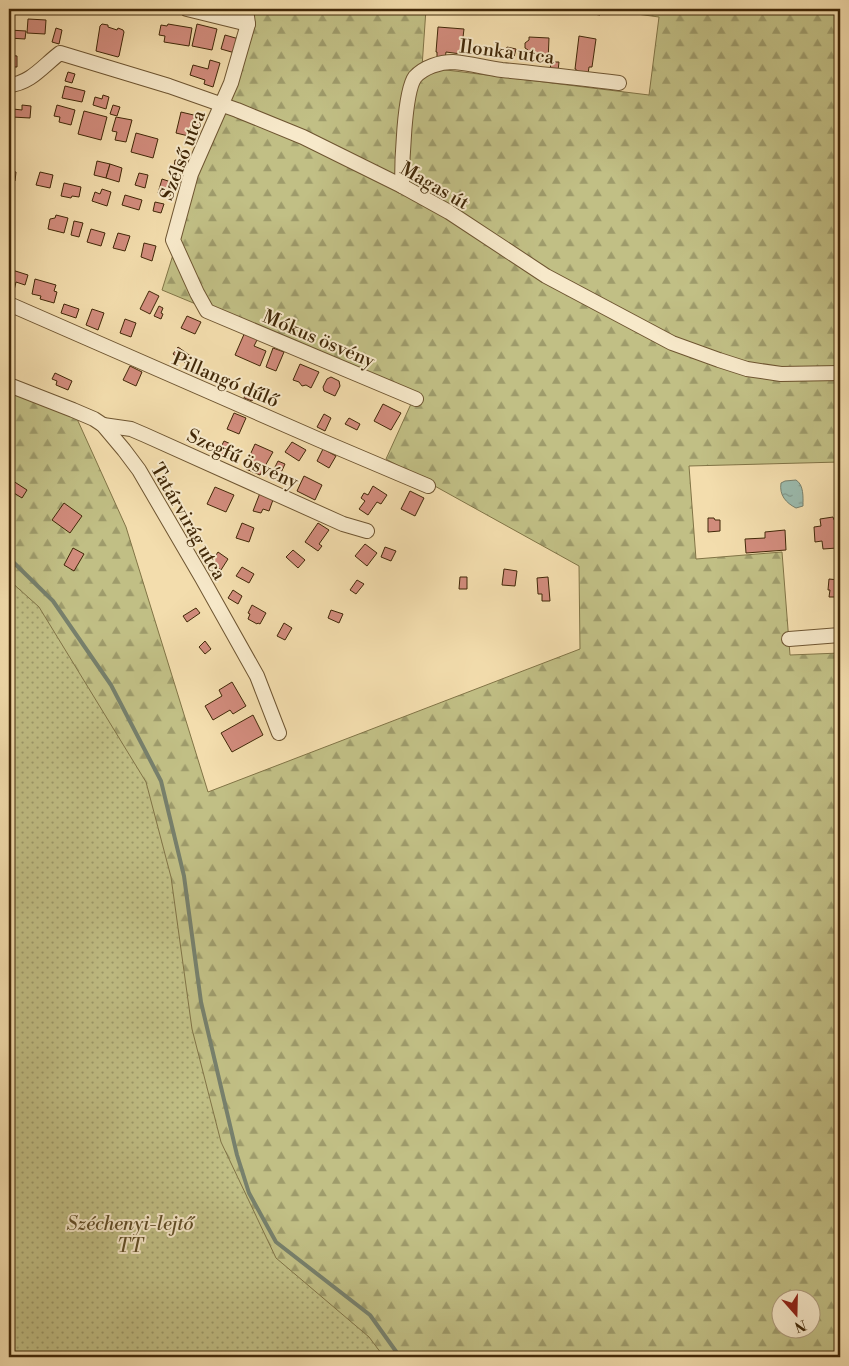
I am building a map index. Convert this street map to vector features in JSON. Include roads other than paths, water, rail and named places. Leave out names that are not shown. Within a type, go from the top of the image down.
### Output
[{"type":"street","points":[[187,9],[248,24]]},
{"type":"street","name":"Szélső utca","points":[[207,311],[173,240],[191,174],[231,83],[248,24],[246,9]]},
{"type":"street","name":"Magas út","points":[[9,85],[15,85],[27,80],[60,53],[169,86],[237,110],[303,137],[402,186],[449,212],[546,276],[672,343],[747,369],[781,374],[840,373]]},
{"type":"street","name":"Ilonka utca","points":[[402,186],[404,132],[411,85],[416,76],[432,65],[453,62],[500,70],[619,83]]},
{"type":"street","name":"Pillangó dűlő","points":[[9,304],[428,486]]},
{"type":"street","name":"Mókus ösvény","points":[[207,311],[416,399]]},
{"type":"street","name":"Tatárvirág utca","points":[[9,385],[94,419],[102,425],[124,450],[139,470],[257,676],[279,733]]},
{"type":"street","name":"Szegfű ösvény","points":[[102,425],[131,429],[344,524],[367,532]]},
{"type":"street","points":[[789,639],[840,635]]},
{"type":"water","points":[[796,480],[802,488],[803,506],[796,508],[784,498],[781,491],[781,483]]},
{"type":"waterway","points":[[9,558],[53,601],[111,685],[161,781],[184,876],[201,1002],[237,1155],[249,1193],[276,1242],[370,1315],[400,1357]]},
{"type":"park label","name":"Széchenyi-lejtő TT","points":[[130,1234]]}]
